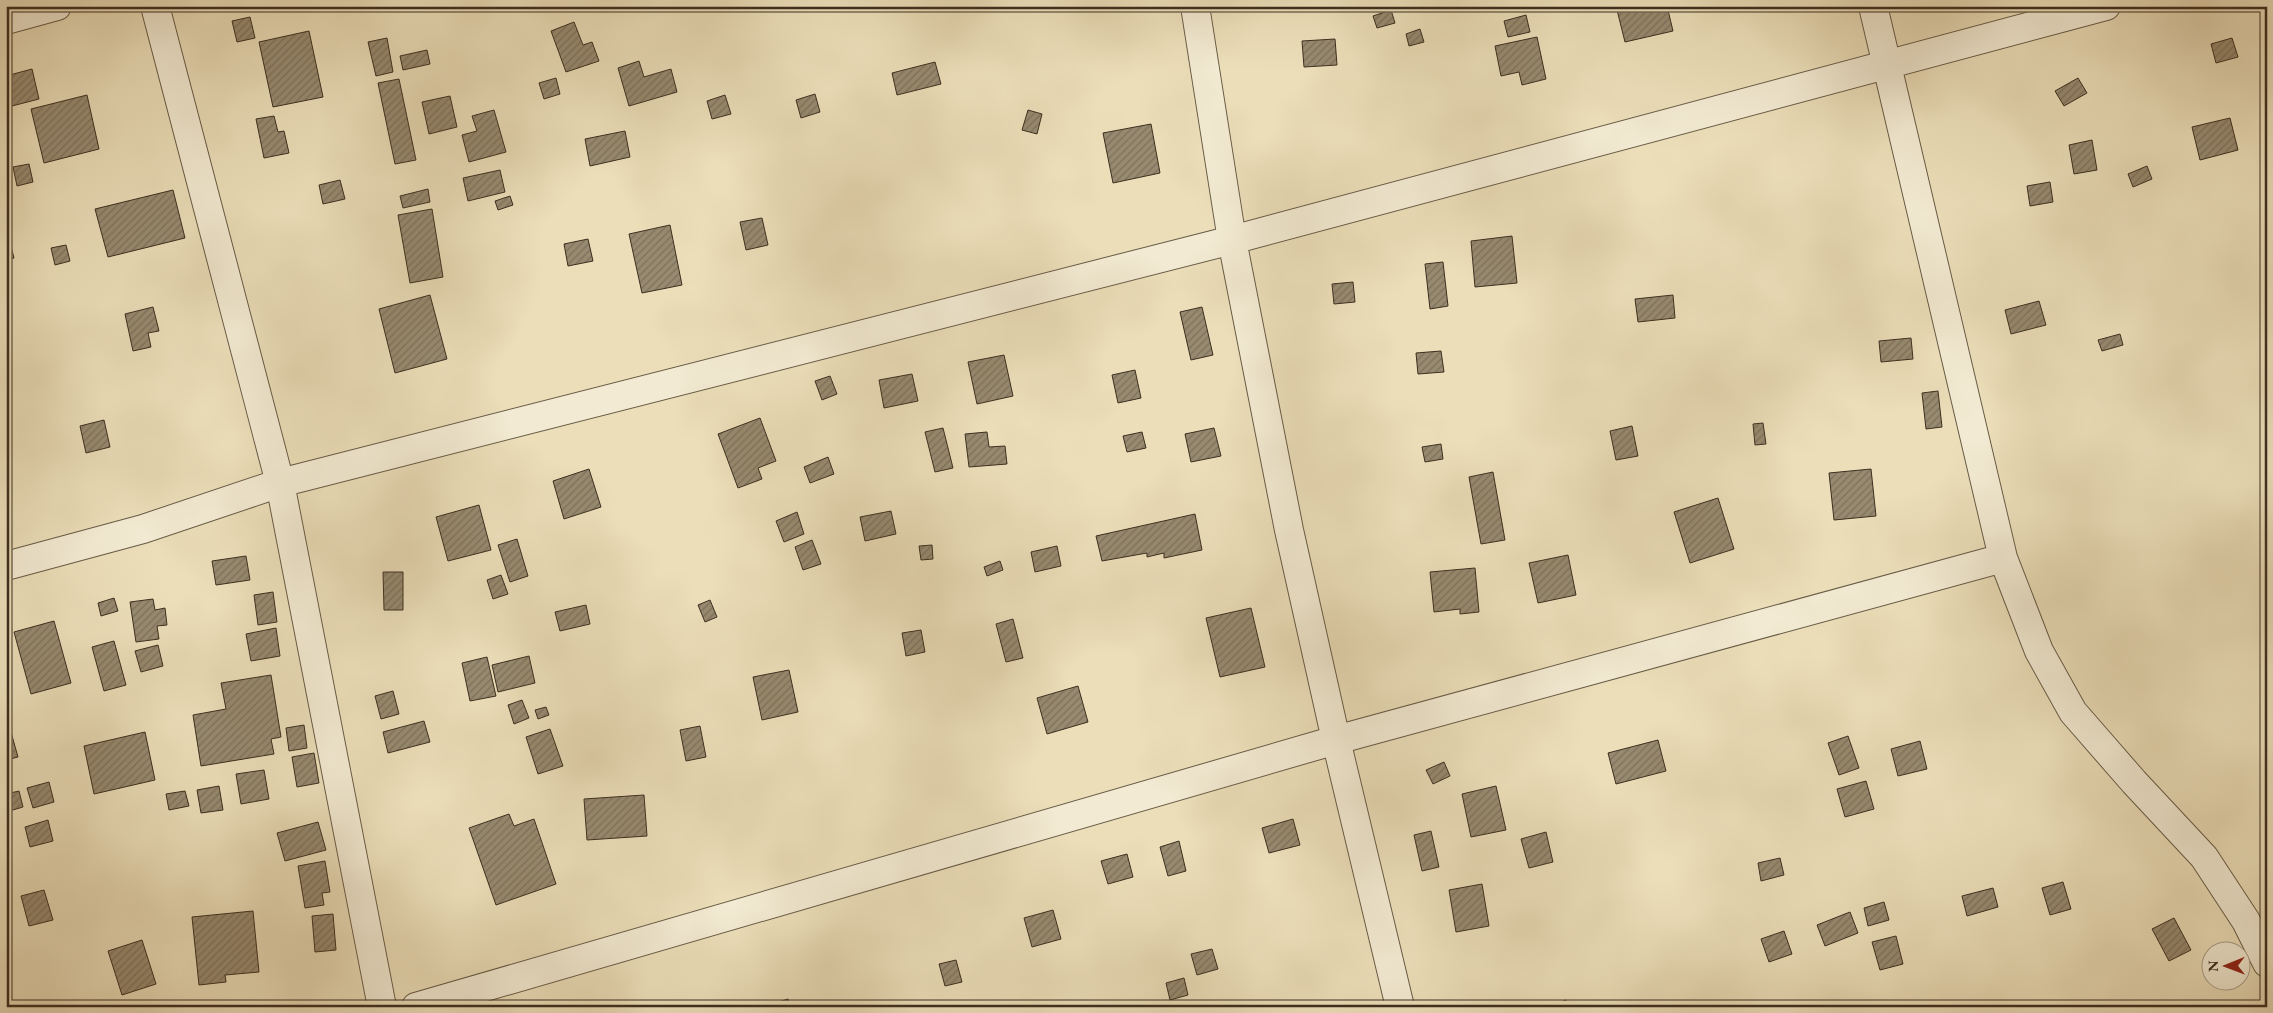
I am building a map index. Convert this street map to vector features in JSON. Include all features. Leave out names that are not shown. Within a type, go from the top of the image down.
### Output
[{"type":"street","points":[[6,20],[57,6]]},
{"type":"street","points":[[155,6],[280,483],[382,1007]]},
{"type":"street","points":[[1195,6],[1232,240],[1289,530],[1336,740],[1400,1007]]},
{"type":"street","points":[[1874,6],[1886,64],[2003,558],[2039,651],[2074,712],[2134,782],[2204,857],[2246,921],[2267,963]]},
{"type":"street","points":[[6,566],[143,529],[280,483],[1232,240],[2106,6]]},
{"type":"street","points":[[416,1007],[1336,740],[2003,558]]},
{"type":"building","points":[[1616,6],[1667,6],[1673,31],[1625,42]]},
{"type":"building","points":[[1391,10],[1395,23],[1377,28],[1373,16]]},
{"type":"building","points":[[1526,15],[1530,32],[1508,37],[1504,21]]},
{"type":"building","points":[[250,17],[255,38],[237,42],[232,21]]},
{"type":"building","points":[[574,22],[583,45],[592,42],[599,61],[566,72],[551,31]]},
{"type":"building","points":[[1420,29],[1424,42],[1409,46],[1406,34]]},
{"type":"building","points":[[309,31],[323,97],[273,107],[259,42]]},
{"type":"building","points":[[1537,37],[1546,79],[1522,85],[1519,72],[1501,76],[1495,46]]},
{"type":"building","points":[[387,38],[393,72],[376,76],[368,42]]},
{"type":"building","points":[[2232,38],[2238,57],[2216,63],[2211,44]]},
{"type":"building","points":[[1335,39],[1337,65],[1304,67],[1302,41]]},
{"type":"building","points":[[427,50],[430,64],[403,70],[400,56]]},
{"type":"building","points":[[639,61],[644,77],[671,69],[677,92],[629,106],[618,68]]},
{"type":"building","points":[[935,62],[941,84],[897,95],[892,73]]},
{"type":"building","points":[[32,69],[39,99],[12,106],[6,76]]},
{"type":"building","points":[[556,78],[560,94],[544,99],[539,83]]},
{"type":"building","points":[[2078,78],[2087,93],[2064,106],[2055,91]]},
{"type":"building","points":[[399,79],[416,160],[395,164],[378,83]]},
{"type":"building","points":[[815,94],[820,112],[801,118],[796,100]]},
{"type":"building","points":[[87,95],[99,149],[44,163],[31,109]]},
{"type":"building","points":[[725,95],[731,114],[712,119],[707,101]]},
{"type":"building","points":[[450,96],[457,127],[429,134],[422,102]]},
{"type":"building","points":[[494,110],[506,152],[469,162],[462,135],[477,131],[472,116]]},
{"type":"building","points":[[1028,110],[1042,114],[1037,134],[1022,130]]},
{"type":"building","points":[[274,116],[278,132],[284,131],[289,153],[264,158],[256,119]]},
{"type":"building","points":[[2230,118],[2238,150],[2200,160],[2192,127]]},
{"type":"building","points":[[1151,124],[1160,173],[1113,183],[1103,133]]},
{"type":"building","points":[[625,131],[630,157],[590,166],[585,139]]},
{"type":"building","points":[[2092,140],[2097,170],[2074,174],[2069,145]]},
{"type":"building","points":[[29,164],[33,182],[17,186],[13,167]]},
{"type":"building","points":[[2147,166],[2152,179],[2133,187],[2128,174]]},
{"type":"building","points":[[500,170],[505,192],[468,201],[463,178]]},
{"type":"building","points":[[340,180],[345,199],[323,204],[319,185]]},
{"type":"building","points":[[2050,182],[2053,202],[2030,206],[2027,186]]},
{"type":"building","points":[[428,189],[430,202],[403,208],[400,196]]},
{"type":"building","points":[[173,190],[185,238],[108,257],[95,209]]},
{"type":"building","points":[[510,196],[513,205],[498,210],[495,201]]},
{"type":"building","points":[[432,209],[443,277],[410,283],[398,215]]},
{"type":"building","points":[[762,218],[768,245],[746,250],[740,222]]},
{"type":"building","points":[[670,225],[682,285],[642,293],[629,234]]},
{"type":"building","points":[[6,235],[8,235],[14,258],[6,260]]},
{"type":"building","points":[[1512,236],[1517,283],[1475,287],[1471,241]]},
{"type":"building","points":[[588,239],[593,261],[568,266],[564,244]]},
{"type":"building","points":[[66,245],[70,261],[55,265],[51,248]]},
{"type":"building","points":[[1443,262],[1448,306],[1430,309],[1425,264]]},
{"type":"building","points":[[1353,282],[1355,302],[1334,304],[1332,284]]},
{"type":"building","points":[[430,295],[447,359],[395,373],[379,309]]},
{"type":"building","points":[[1673,295],[1675,318],[1638,322],[1635,299]]},
{"type":"building","points":[[2039,301],[2046,325],[2011,334],[2005,310]]},
{"type":"building","points":[[153,307],[159,331],[148,333],[151,347],[133,351],[125,314]]},
{"type":"building","points":[[1202,307],[1213,355],[1191,360],[1180,312]]},
{"type":"building","points":[[2120,334],[2123,345],[2102,351],[2098,340]]},
{"type":"building","points":[[1911,338],[1913,359],[1881,362],[1879,341]]},
{"type":"building","points":[[1441,351],[1444,372],[1418,374],[1416,353]]},
{"type":"building","points":[[1004,355],[1013,396],[977,404],[968,362]]},
{"type":"building","points":[[1135,370],[1141,398],[1118,403],[1112,375]]},
{"type":"building","points":[[912,374],[918,401],[884,408],[879,380]]},
{"type":"building","points":[[830,376],[837,394],[822,400],[815,381]]},
{"type":"building","points":[[1938,391],[1942,427],[1926,429],[1922,393]]},
{"type":"building","points":[[760,418],[776,461],[758,468],[762,479],[738,488],[718,434]]},
{"type":"building","points":[[104,420],[110,447],[86,453],[80,426]]},
{"type":"building","points":[[1763,423],[1766,444],[1755,445],[1753,424]]},
{"type":"building","points":[[1632,426],[1638,456],[1616,460],[1610,431]]},
{"type":"building","points":[[943,428],[953,468],[935,472],[925,432]]},
{"type":"building","points":[[1214,428],[1221,456],[1191,462],[1185,434]]},
{"type":"building","points":[[987,432],[989,447],[1005,446],[1007,464],[969,467],[965,434]]},
{"type":"building","points":[[1142,432],[1146,448],[1127,452],[1123,436]]},
{"type":"building","points":[[1441,444],[1443,459],[1425,462],[1422,447]]},
{"type":"building","points":[[828,457],[834,474],[810,483],[804,467]]},
{"type":"building","points":[[589,469],[601,507],[564,519],[553,481]]},
{"type":"building","points":[[1871,469],[1876,516],[1834,520],[1829,473]]},
{"type":"building","points":[[1493,472],[1505,540],[1481,544],[1469,477]]},
{"type":"building","points":[[1718,498],[1734,549],[1690,563],[1674,512]]},
{"type":"building","points":[[479,505],[491,550],[448,561],[436,517]]},
{"type":"building","points":[[891,511],[896,534],[865,541],[860,517]]},
{"type":"building","points":[[797,512],[804,534],[784,542],[776,521]]},
{"type":"building","points":[[1195,514],[1202,550],[1164,558],[1164,553],[1147,557],[1147,553],[1102,561],[1096,536]]},
{"type":"building","points":[[517,539],[528,576],[510,582],[498,545]]},
{"type":"building","points":[[812,540],[821,564],[803,570],[795,547]]},
{"type":"building","points":[[932,545],[933,559],[921,560],[919,546]]},
{"type":"building","points":[[1057,546],[1061,566],[1035,572],[1031,552]]},
{"type":"building","points":[[1568,555],[1576,595],[1538,603],[1529,563]]},
{"type":"building","points":[[246,556],[250,580],[216,585],[212,561]]},
{"type":"building","points":[[1000,561],[1003,570],[987,576],[984,567]]},
{"type":"building","points":[[1475,568],[1479,612],[1460,614],[1460,609],[1434,612],[1430,572]]},
{"type":"building","points":[[383,572],[403,572],[403,610],[384,610]]},
{"type":"building","points":[[501,575],[508,594],[493,599],[487,580]]},
{"type":"building","points":[[273,592],[277,622],[258,625],[254,595]]},
{"type":"building","points":[[114,598],[118,611],[101,616],[98,603]]},
{"type":"building","points":[[153,599],[155,610],[165,608],[167,625],[157,626],[159,639],[136,642],[130,602]]},
{"type":"building","points":[[710,600],[717,617],[705,622],[698,605]]},
{"type":"building","points":[[586,605],[590,624],[560,631],[555,612]]},
{"type":"building","points":[[1251,608],[1265,667],[1220,677],[1206,618]]},
{"type":"building","points":[[1013,619],[1023,658],[1006,662],[996,624]]},
{"type":"building","points":[[54,621],[71,683],[31,694],[14,632]]},
{"type":"building","points":[[276,628],[280,656],[251,661],[246,634]]},
{"type":"building","points":[[921,630],[925,652],[906,656],[902,633]]},
{"type":"building","points":[[114,641],[126,685],[104,691],[92,647]]},
{"type":"building","points":[[158,645],[163,666],[141,672],[135,651]]},
{"type":"building","points":[[529,656],[535,683],[498,692],[492,665]]},
{"type":"building","points":[[487,657],[496,696],[470,701],[462,663]]},
{"type":"building","points":[[789,670],[798,712],[762,720],[753,677]]},
{"type":"building","points":[[271,675],[281,737],[271,739],[274,754],[201,766],[193,715],[226,709],[221,683]]},
{"type":"building","points":[[1078,686],[1088,722],[1047,734],[1037,698]]},
{"type":"building","points":[[393,691],[399,714],[381,719],[375,696]]},
{"type":"building","points":[[522,700],[529,718],[514,724],[508,705]]},
{"type":"building","points":[[546,707],[549,715],[538,719],[535,710]]},
{"type":"building","points":[[424,721],[430,742],[388,753],[383,732]]},
{"type":"building","points":[[6,725],[9,725],[18,757],[6,760]]},
{"type":"building","points":[[304,725],[307,748],[289,751],[286,728]]},
{"type":"building","points":[[700,726],[706,757],[686,761],[680,730]]},
{"type":"building","points":[[550,729],[563,766],[538,774],[526,737]]},
{"type":"building","points":[[145,732],[155,780],[94,794],[84,746]]},
{"type":"building","points":[[1848,736],[1859,768],[1839,775],[1828,743]]},
{"type":"building","points":[[1658,740],[1666,771],[1616,784],[1608,753]]},
{"type":"building","points":[[1920,741],[1927,769],[1898,776],[1891,749]]},
{"type":"building","points":[[314,753],[319,783],[297,787],[292,757]]},
{"type":"building","points":[[1444,762],[1450,776],[1433,784],[1426,770]]},
{"type":"building","points":[[264,770],[269,799],[241,804],[236,774]]},
{"type":"building","points":[[1866,781],[1874,809],[1845,817],[1837,789]]},
{"type":"building","points":[[49,782],[54,802],[33,808],[27,788]]},
{"type":"building","points":[[219,786],[223,810],[201,813],[197,790]]},
{"type":"building","points":[[1496,786],[1506,830],[1471,837],[1462,794]]},
{"type":"building","points":[[19,791],[23,807],[6,812],[6,794]]},
{"type":"building","points":[[185,791],[189,806],[169,810],[166,794]]},
{"type":"building","points":[[644,795],[647,836],[587,840],[584,799]]},
{"type":"building","points":[[509,814],[514,826],[534,819],[556,884],[496,905],[469,828]]},
{"type":"building","points":[[1293,819],[1300,845],[1269,853],[1262,828]]},
{"type":"building","points":[[48,820],[53,841],[30,847],[25,827]]},
{"type":"building","points":[[318,822],[326,850],[285,861],[277,833]]},
{"type":"building","points":[[1431,831],[1439,867],[1422,871],[1414,835]]},
{"type":"building","points":[[1546,832],[1553,862],[1529,868],[1521,839]]},
{"type":"building","points":[[1179,841],[1186,871],[1168,876],[1160,847]]},
{"type":"building","points":[[1127,854],[1133,877],[1108,884],[1101,861]]},
{"type":"building","points":[[1780,858],[1784,875],[1761,881],[1758,863]]},
{"type":"building","points":[[325,861],[330,892],[322,893],[324,905],[305,908],[298,866]]},
{"type":"building","points":[[2063,882],[2071,909],[2050,915],[2042,888]]},
{"type":"building","points":[[1482,884],[1489,926],[1456,932],[1449,890]]},
{"type":"building","points":[[1993,888],[1998,907],[1967,916],[1962,896]]},
{"type":"building","points":[[44,890],[53,920],[29,926],[21,896]]},
{"type":"building","points":[[1884,902],[1889,920],[1868,926],[1864,908]]},
{"type":"building","points":[[1053,910],[1061,939],[1032,947],[1024,918]]},
{"type":"building","points":[[253,911],[259,972],[225,975],[226,982],[199,985],[192,917]]},
{"type":"building","points":[[1850,912],[1858,933],[1825,946],[1817,925]]},
{"type":"building","points":[[333,914],[336,950],[315,952],[312,916]]},
{"type":"building","points":[[2174,918],[2191,950],[2169,961],[2152,929]]},
{"type":"building","points":[[1784,931],[1792,954],[1769,962],[1761,939]]},
{"type":"building","points":[[1896,936],[1903,964],[1880,970],[1872,942]]},
{"type":"building","points":[[142,940],[156,984],[122,995],[108,951]]},
{"type":"building","points":[[1212,949],[1218,969],[1197,975],[1191,954]]},
{"type":"building","points":[[956,960],[962,982],[945,986],[939,964]]},
{"type":"building","points":[[1184,978],[1188,995],[1170,1000],[1166,983]]},
{"type":"building","points":[[788,999],[791,1007],[766,1007],[766,1006]]},
{"type":"building","points":[[1566,1000],[1568,1007],[1545,1007]]}]
